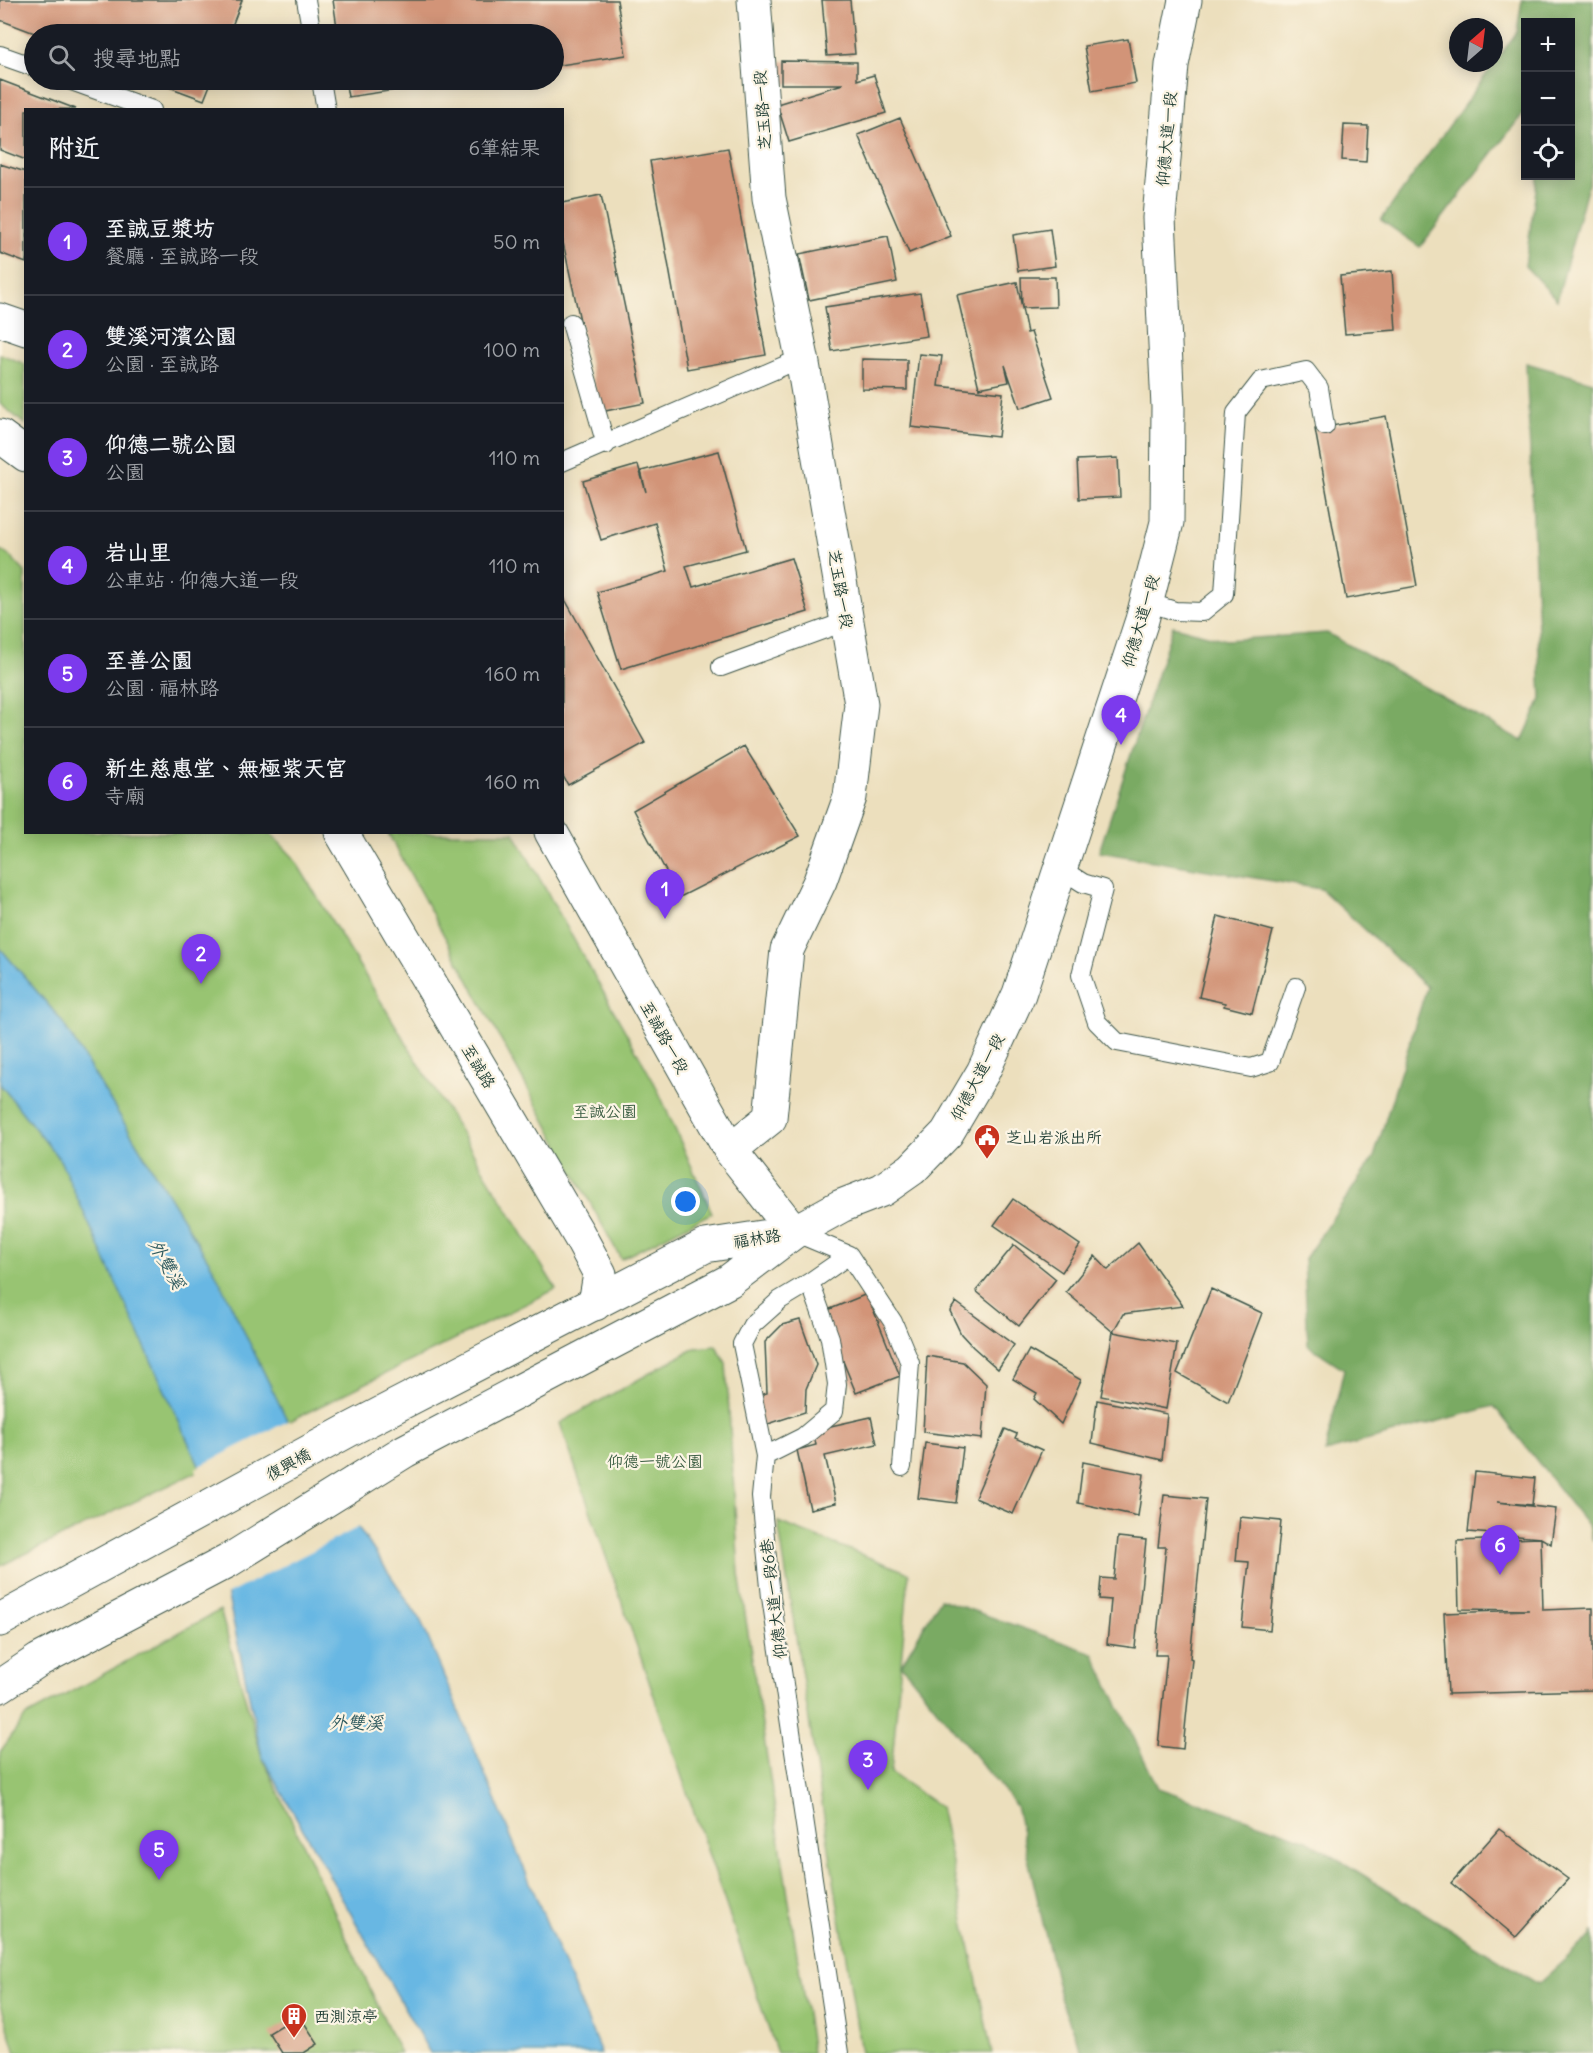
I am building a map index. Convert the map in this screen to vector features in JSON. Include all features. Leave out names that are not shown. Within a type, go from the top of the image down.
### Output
[{"type":"main road","name":"芝玉路一段","points":[[730,1150],[770,1118],[787,950],[820,881],[850,797],[861,704],[802,358],[769,198],[754,0]]},
{"type":"main road","name":"仰德大道一段","points":[[794,1232],[841,1206],[882,1190],[912,1169],[947,1133],[983,1072],[1018,994],[1148,602],[1167,522],[1168,407],[1159,218],[1172,65],[1185,0]]},
{"type":"main road","points":[[0,320],[24,328]]},
{"type":"main road","points":[[0,436],[24,453]]},
{"type":"main road","name":"至誠路","points":[[342,834],[579,1234],[600,1274],[595,1304]]},
{"type":"main road","name":"至誠路一段","points":[[552,834],[730,1150],[794,1232]]},
{"type":"main road","name":"福林路","points":[[564,1318],[705,1246],[794,1232]]},
{"type":"main road","name":"福林路","points":[[0,1686],[39,1660],[228,1561],[405,1451],[729,1281],[794,1232]]},
{"type":"main road","name":"復興橋","points":[[7,1617],[351,1429],[564,1318]]},
{"type":"lane","points":[[306,0],[310,24]]},
{"type":"lane","points":[[0,55],[24,63]]},
{"type":"lane","points":[[97,90],[146,108]]},
{"type":"lane","points":[[323,90],[326,108]]},
{"type":"lane","points":[[571,323],[606,445]]},
{"type":"lane","points":[[564,461],[606,445],[802,358]]},
{"type":"lane","points":[[1148,602],[1175,612],[1202,612],[1224,594],[1236,413],[1261,381],[1306,371],[1319,388],[1326,426]]},
{"type":"lane","points":[[721,667],[847,621]]},
{"type":"lane","points":[[1061,869],[1083,883],[1103,889],[1082,975],[1097,1022],[1117,1042],[1251,1068],[1261,1065],[1270,1062],[1296,987]]},
{"type":"lane","points":[[794,1232],[849,1255],[893,1322],[910,1363],[902,1467]]},
{"type":"lane","name":"仰德大道一段6巷","points":[[839,2053],[771,1597],[761,1497],[765,1456],[742,1344],[752,1325],[780,1300],[849,1255]]},
{"type":"lane","points":[[765,1456],[803,1437],[834,1411],[837,1384],[830,1338],[810,1282]]},
{"type":"green space","points":[[1522,0],[1593,0],[1593,166],[1557,300],[1525,266],[1537,180],[1575,180],[1575,18],[1521,18],[1521,116],[1420,247],[1381,220],[1488,72],[1503,72],[1503,51],[1517,32]]},
{"type":"green space","points":[[0,354],[24,364],[24,423],[0,404]]},
{"type":"green space","points":[[1526,363],[1593,382],[1593,1542],[1588,1526],[1494,1406],[1325,1452],[1344,1369],[1308,1345],[1304,1260],[1374,1157],[1427,987],[1321,889],[1099,852],[1173,626],[1226,640],[1327,633],[1522,741],[1541,699]]},
{"type":"green space","points":[[0,550],[12,558],[24,571],[24,834],[271,834],[293,857],[556,1289],[288,1422],[213,1268],[61,1020],[0,948]]},
{"type":"green space","name":"至誠公園","points":[[389,834],[515,834],[656,1086],[712,1213],[621,1259]]},
{"type":"green space","points":[[0,1084],[60,1160],[201,1470],[0,1566]]},
{"type":"green space","name":"仰德一號公園","points":[[716,1346],[726,1363],[739,1574],[812,2053],[777,2053],[560,1423],[695,1348]]},
{"type":"green space","points":[[778,1522],[909,1573],[891,1773],[940,1807],[992,2053],[861,2053]]},
{"type":"green space","points":[[940,1599],[1093,1653],[1158,1788],[1307,1840],[1538,1984],[1591,1936],[1593,1931],[1593,2053],[1082,2053],[1061,2001],[1016,1806],[901,1665]]},
{"type":"green space","points":[[220,1610],[262,1757],[400,2053],[16,2053],[0,2002],[0,1752],[25,1717]]},
{"type":"water","name":"外雙溪","points":[[0,948],[61,1020],[213,1268],[288,1422],[421,1621],[601,2053],[430,2053],[262,1757],[201,1470],[60,1160],[0,1084]]},
{"type":"pier","points":[[290,1420],[361,1526],[224,1596],[196,1468]]},
{"type":"building","points":[[0,0],[242,0],[233,24],[24,24],[24,29],[0,20]]},
{"type":"building","points":[[333,0],[617,0],[626,55],[564,64],[564,24],[337,24]]},
{"type":"building","points":[[822,0],[850,0],[855,54],[827,56]]},
{"type":"building","points":[[1128,39],[1136,83],[1092,91],[1084,46]]},
{"type":"building","points":[[781,61],[857,62],[857,80],[874,75],[886,113],[789,142],[777,104],[843,84],[781,84]]},
{"type":"building","points":[[0,80],[73,108],[24,108],[24,159],[0,150]]},
{"type":"building","points":[[177,90],[208,90],[204,100]]},
{"type":"building","points":[[347,90],[395,90],[348,97]]},
{"type":"building","points":[[900,118],[951,236],[909,253],[858,135]]},
{"type":"building","points":[[1344,125],[1368,126],[1366,162],[1342,160]]},
{"type":"building","points":[[728,148],[766,355],[687,369],[650,161]]},
{"type":"building","points":[[0,164],[24,171],[24,262],[0,253]]},
{"type":"building","points":[[601,195],[645,403],[600,412],[564,247],[564,203]]},
{"type":"building","points":[[1050,229],[1055,266],[1018,271],[1013,235]]},
{"type":"building","points":[[888,236],[897,282],[809,300],[799,254]]},
{"type":"building","points":[[1392,271],[1396,330],[1345,334],[1340,276]]},
{"type":"building","points":[[1021,277],[1055,277],[1056,307],[1022,308]]},
{"type":"building","points":[[1017,282],[1027,333],[1031,332],[1053,397],[1020,408],[1005,365],[1009,382],[979,388],[957,295]]},
{"type":"building","points":[[920,293],[927,336],[832,351],[825,307]]},
{"type":"building","points":[[919,354],[942,356],[938,386],[1003,393],[998,437],[911,427]]},
{"type":"building","points":[[862,359],[907,360],[907,390],[862,389]]},
{"type":"building","points":[[1386,416],[1417,586],[1346,599],[1315,429]]},
{"type":"building","points":[[719,451],[746,550],[686,566],[693,587],[791,558],[808,612],[621,669],[597,592],[668,571],[655,523],[601,540],[583,481],[638,465],[646,492],[641,471]]},
{"type":"building","points":[[1118,458],[1120,497],[1079,499],[1077,460]]},
{"type":"building","points":[[564,598],[645,743],[568,785],[564,778]]},
{"type":"building","points":[[744,746],[800,836],[680,897],[633,810]]},
{"type":"building","points":[[1218,916],[1273,931],[1252,1013],[1199,997]]},
{"type":"building","points":[[1013,1199],[1080,1245],[1062,1272],[994,1225]]},
{"type":"building","points":[[1138,1243],[1183,1306],[1123,1314],[1113,1332],[1066,1292],[1095,1256],[1108,1270]]},
{"type":"building","points":[[1014,1245],[1056,1279],[1019,1326],[976,1291]]},
{"type":"building","points":[[1211,1289],[1262,1313],[1228,1402],[1177,1373]]},
{"type":"building","points":[[867,1294],[900,1376],[856,1393],[823,1312]]},
{"type":"building","points":[[956,1302],[1014,1345],[998,1369],[961,1334],[950,1311]]},
{"type":"building","points":[[800,1320],[816,1365],[806,1389],[805,1412],[762,1426],[756,1396],[767,1393],[765,1342],[782,1325]]},
{"type":"building","points":[[1113,1332],[1177,1344],[1166,1409],[1101,1396]]},
{"type":"building","points":[[1029,1350],[1081,1380],[1061,1424],[1034,1399],[1037,1393],[1013,1379]]},
{"type":"building","points":[[927,1356],[963,1362],[986,1384],[982,1439],[923,1432]]},
{"type":"building","points":[[1097,1400],[1167,1414],[1162,1460],[1092,1443]]},
{"type":"building","points":[[871,1417],[877,1444],[825,1456],[836,1503],[810,1509],[797,1450],[816,1445],[813,1430]]},
{"type":"building","points":[[1005,1429],[1017,1434],[1015,1438],[1042,1450],[1013,1514],[975,1498]]},
{"type":"building","points":[[925,1443],[963,1448],[956,1503],[918,1498]]},
{"type":"building","points":[[1083,1462],[1144,1474],[1138,1516],[1078,1503]]},
{"type":"building","points":[[1475,1472],[1535,1478],[1532,1505],[1497,1502],[1556,1509],[1551,1544],[1541,1538],[1468,1532]]},
{"type":"building","points":[[1164,1495],[1206,1499],[1183,1749],[1158,1746],[1167,1655],[1155,1655],[1166,1547],[1158,1547]]},
{"type":"building","points":[[1240,1517],[1281,1521],[1270,1630],[1242,1627],[1249,1562],[1236,1561]]},
{"type":"building","points":[[1118,1537],[1146,1540],[1135,1648],[1107,1644],[1111,1600],[1099,1599],[1101,1578],[1114,1579]]},
{"type":"building","points":[[1541,1538],[1543,1610],[1593,1608],[1593,1690],[1448,1694],[1444,1613],[1529,1610],[1459,1609],[1457,1541]]},
{"type":"building","points":[[1499,1829],[1568,1879],[1516,1937],[1451,1883]]},
{"type":"building","name":"西測涼亭","points":[[299,2015],[318,2044],[304,2053],[282,2053],[269,2033]]},
{"type":"place","name":"岩山里","points":[[1121,745]]},
{"type":"place","name":"至誠豆漿坊","points":[[665,919]]},
{"type":"place","name":"雙溪河濱公園","points":[[201,984]]},
{"type":"place","name":"芝山岩派出所","points":[[987,1160]]},
{"type":"place","name":"新生慈惠堂、無極紫天宮","points":[[1500,1575]]},
{"type":"place","name":"仰德二號公園","points":[[868,1790]]},
{"type":"place","name":"至善公園","points":[[159,1880]]},
{"type":"place","name":"西測涼亭","points":[[294,2039]]}]
